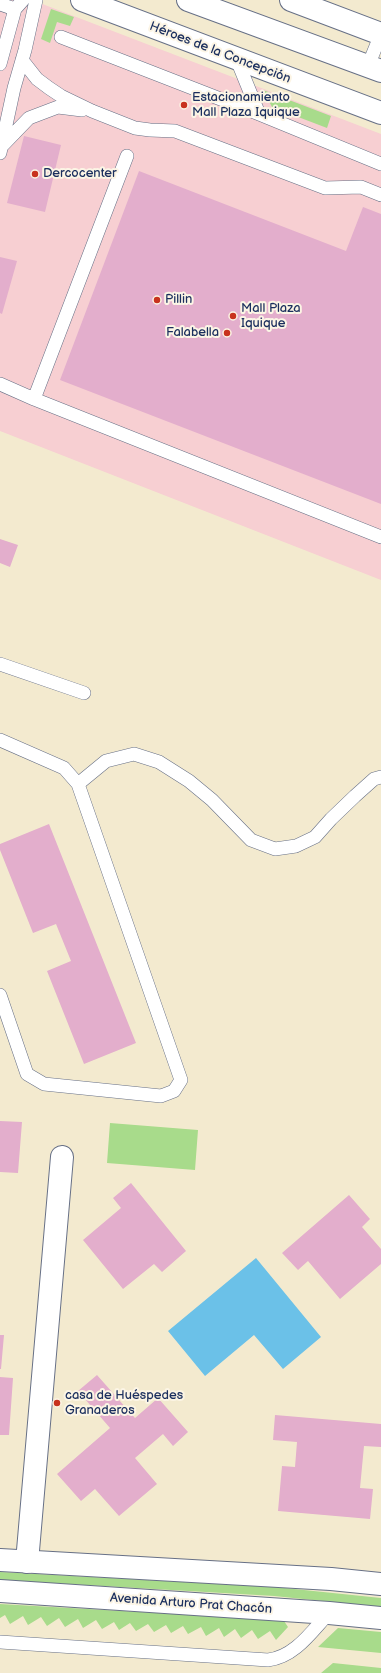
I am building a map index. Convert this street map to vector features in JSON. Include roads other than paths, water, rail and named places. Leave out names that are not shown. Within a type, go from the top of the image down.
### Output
[{"type":"main road","name":"Héroes de la Concepción","points":[[82,0],[237,60],[381,113]]},
{"type":"main road","points":[[188,0],[374,68]]},
{"type":"main road","points":[[291,0],[381,34]]},
{"type":"main road","points":[[27,1562],[62,1157]]},
{"type":"main road","points":[[0,1560],[323,1578],[381,1584]]},
{"type":"main road","name":"Avenida Arturo Prat Chacón","points":[[0,1591],[329,1613],[381,1618]]},
{"type":"lane","points":[[1,149],[14,88],[36,0]]},
{"type":"lane","points":[[0,4],[19,4],[0,64]]},
{"type":"lane","points":[[374,68],[381,34]]},
{"type":"lane","points":[[61,38],[259,114],[381,164]]},
{"type":"lane","points":[[22,60],[37,79],[61,96],[92,111],[134,128],[175,131],[325,188],[361,187],[381,195]]},
{"type":"lane","points":[[237,60],[259,114]]},
{"type":"lane","points":[[1,149],[29,118],[58,107],[92,111]]},
{"type":"lane","points":[[34,399],[127,156]]},
{"type":"lane","points":[[0,384],[34,399],[381,537]]},
{"type":"lane","points":[[0,664],[84,693]]},
{"type":"lane","points":[[0,740],[64,768],[78,784],[181,1080],[174,1091],[161,1096],[44,1084],[27,1074],[0,995]]},
{"type":"lane","points":[[78,784],[106,761],[134,754],[153,760],[159,762],[189,781],[212,800],[251,840],[275,849],[296,846],[315,838],[331,819],[354,796],[374,779],[381,777]]},
{"type":"lane","points":[[0,1642],[268,1660],[280,1659],[296,1648],[329,1613]]},
{"type":"water","points":[[256,1258],[321,1337],[283,1369],[254,1335],[205,1376],[168,1331]]},
{"type":"place","name":"Estacionamiento Mall Plaza Iquique","points":[[184,105]]},
{"type":"place","name":"Dercocenter","points":[[35,174]]},
{"type":"place","name":"Pillin","points":[[157,300]]},
{"type":"place","name":"Mall Plaza Iquique","points":[[233,316]]},
{"type":"place","name":"Falabella","points":[[227,333]]},
{"type":"place","name":"casa de Huéspedes Granaderos","points":[[57,1403]]}]
